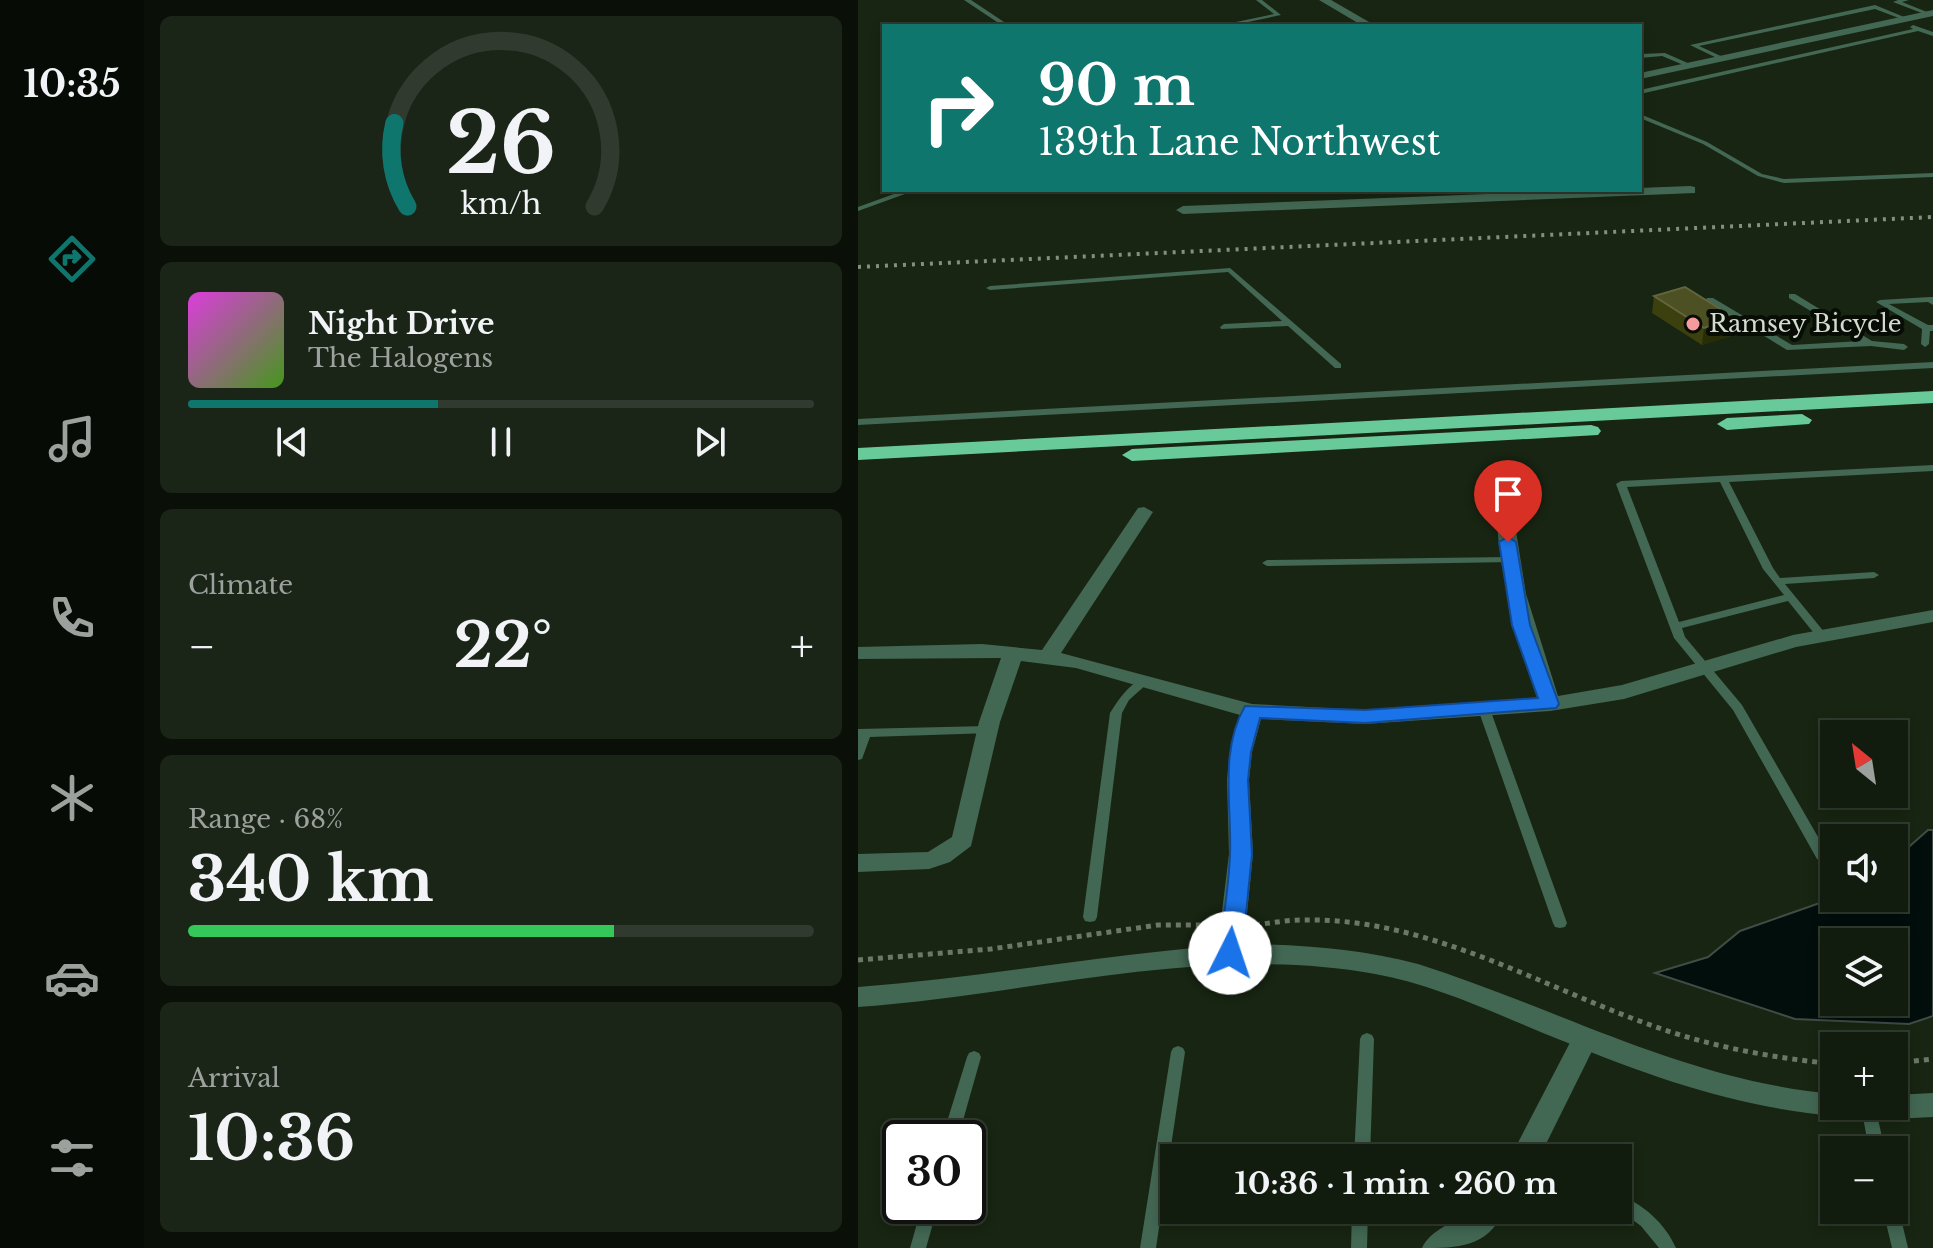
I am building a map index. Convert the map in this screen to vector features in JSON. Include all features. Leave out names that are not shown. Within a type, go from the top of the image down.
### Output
[{"type":"highway","points":[[858,454],[1933,397]]},
{"type":"highway","points":[[858,469],[1933,413]]},
{"type":"street","points":[[1324,0],[1367,24]]},
{"type":"street","points":[[1642,76],[1931,14]]},
{"type":"street","points":[[1642,176],[1668,191]]},
{"type":"street","points":[[1183,210],[1690,190]]},
{"type":"street","points":[[1048,657],[1144,512]]},
{"type":"street","points":[[1506,525],[1521,625],[1550,704]]},
{"type":"street","points":[[858,653],[982,650],[1048,657],[1078,662],[1142,683],[1252,711],[1365,717],[1550,704],[1624,692],[1821,635],[1930,621]]},
{"type":"street","points":[[858,863],[928,861],[953,852],[963,840],[987,730],[1013,654]]},
{"type":"street","points":[[1230,953],[1241,854],[1238,780],[1241,752],[1252,711]]},
{"type":"street","points":[[858,997],[981,987],[1163,959],[1230,953],[1307,954],[1410,972],[1450,984],[1673,1073],[1724,1088],[1820,1104]]},
{"type":"street","points":[[1534,1144],[1585,1039]]},
{"type":"street","points":[[1908,1106],[1933,1105]]},
{"type":"street","points":[[1437,1248],[1475,1224]]},
{"type":"lane","points":[[967,0],[1004,24]]},
{"type":"lane","points":[[1231,24],[1278,15],[1277,11],[1259,0]]},
{"type":"lane","points":[[1906,0],[1896,2],[1931,14]]},
{"type":"lane","points":[[1721,58],[1693,45],[1875,7],[1933,34]]},
{"type":"lane","points":[[1642,92],[1792,59],[1823,48],[1919,29]]},
{"type":"lane","points":[[1642,56],[1663,54],[1688,65]]},
{"type":"lane","points":[[1642,117],[1705,143],[1760,175],[1784,181],[1933,175]]},
{"type":"lane","points":[[858,209],[906,192]]},
{"type":"lane","points":[[990,288],[1230,270],[1338,366]]},
{"type":"lane","points":[[1792,296],[1871,343]]},
{"type":"lane","points":[[1925,344],[1930,328],[1880,302],[1930,299],[1933,303]]},
{"type":"lane","points":[[1710,300],[1790,348],[1871,343],[1904,347]]},
{"type":"lane","points":[[1224,327],[1288,323]]},
{"type":"lane","points":[[858,422],[1933,365]]},
{"type":"lane","points":[[1820,852],[1738,708],[1680,638],[1621,484],[1933,468]]},
{"type":"lane","points":[[1723,479],[1768,569],[1821,635]]},
{"type":"lane","points":[[1267,563],[1509,560]]},
{"type":"lane","points":[[1777,581],[1874,575]]},
{"type":"lane","points":[[1675,626],[1790,597]]},
{"type":"lane","points":[[1090,917],[1116,713],[1125,698],[1142,683]]},
{"type":"lane","points":[[1484,709],[1560,923]]},
{"type":"lane","points":[[858,756],[862,733],[987,730]]},
{"type":"lane","points":[[1363,1144],[1367,1039]]},
{"type":"lane","points":[[1148,1248],[1178,1052]]},
{"type":"lane","points":[[955,1120],[974,1057]]},
{"type":"lane","points":[[1632,1208],[1659,1232],[1668,1248]]},
{"type":"lane","points":[[918,1248],[925,1224]]},
{"type":"lane","points":[[1359,1248],[1360,1224]]},
{"type":"lane","points":[[1894,1224],[1900,1248]]},
{"type":"path","points":[[1253,925],[1292,919],[1345,923],[1433,941],[1681,1036],[1761,1055],[1820,1062]]},
{"type":"path","points":[[858,960],[948,955],[1178,924],[1212,925]]},
{"type":"path","points":[[1908,1062],[1933,1059]]},
{"type":"shaded area","points":[[1928,830],[1933,830],[1933,1016],[1909,1024],[1795,1019],[1655,973],[1708,957],[1740,931],[1820,903],[1820,912],[1908,912],[1908,848]]},
{"type":"building","points":[[1685,287],[1736,319],[1704,328],[1654,296]]},
{"type":"railway","points":[[858,267],[1933,217]]},
{"type":"place","name":"Ramsey Bicycle","points":[[1693,324]]},
{"type":"route","points":[[1230,953],[1241,854],[1238,780],[1241,752],[1252,711],[1365,717],[1550,704],[1521,625],[1508,542]]}]
